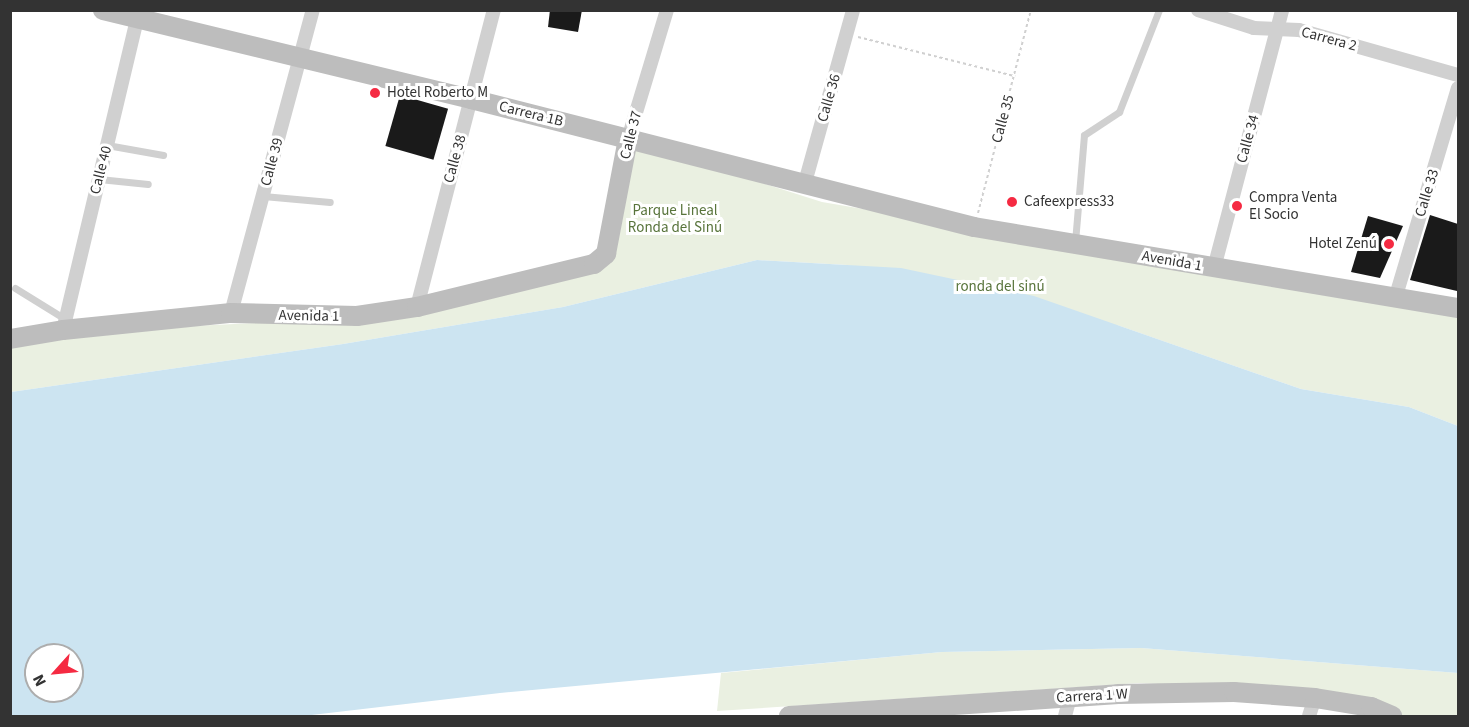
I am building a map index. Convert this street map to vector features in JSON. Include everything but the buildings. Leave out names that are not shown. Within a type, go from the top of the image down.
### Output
[{"type":"street","name":"Carrera 1B","points":[[103,10],[138,15],[804,186],[887,205]]},
{"type":"street","name":"Calle 39","points":[[231,313],[313,10]]},
{"type":"street","name":"Calle 38","points":[[417,307],[494,10]]},
{"type":"street","name":"Calle 37","points":[[602,260],[628,139],[667,10]]},
{"type":"street","name":"Calle 36","points":[[804,186],[853,10]]},
{"type":"street","name":"Carrera 2","points":[[1198,10],[1254,28],[1299,30],[1458,75]]},
{"type":"street","name":"Calle 34","points":[[1214,268],[1282,10]]},
{"type":"street","name":"Calle 40","points":[[64,324],[138,15]]},
{"type":"street","name":"Calle 33","points":[[1395,299],[1458,88]]},
{"type":"street","name":"Avenida 1","points":[[887,205],[974,227],[1458,308]]},
{"type":"street","name":"Avenida 1","points":[[10,339],[64,324],[231,313],[315,318],[417,307],[602,260]]},
{"type":"street","name":"Carrera 1 W","points":[[789,717],[1067,707],[1234,692],[1312,707],[1371,707],[1392,717]]},
{"type":"lane","points":[[1075,244],[1084,135],[1119,112],[1159,10]]},
{"type":"lane","points":[[107,145],[163,155]]},
{"type":"lane","points":[[99,179],[148,184]]},
{"type":"lane","points":[[263,196],[330,202]]},
{"type":"lane","points":[[15,288],[64,324]]},
{"type":"path","name":"Calle 35","points":[[974,227],[1031,10]]},
{"type":"path","points":[[847,34],[1015,75]]},
{"type":"green space","name":"Parque Lineal Ronda del Sinú","points":[[630,141],[822,202],[1458,310],[1458,426],[1409,407],[1301,389],[1117,325],[1180,363],[848,265],[757,260],[563,307],[343,344],[11,392],[10,343],[65,332],[339,319],[602,264]]},
{"type":"green space","points":[[1141,648],[1458,673],[1458,716],[1395,716],[1317,692],[1139,683],[717,711],[721,673],[942,652]]},
{"type":"water","points":[[757,260],[901,268],[1034,296],[1301,389],[1409,407],[1458,426],[1458,673],[1141,648],[942,652],[500,693],[303,716],[11,716],[11,392],[343,344],[563,307]]},
{"type":"place","name":"Hotel Roberto M","points":[[375,93]]},
{"type":"place","name":"Cafeexpress33","points":[[1012,202]]},
{"type":"place","name":"Compra Venta El Socio","points":[[1237,206]]},
{"type":"place","name":"Hotel Zenú","points":[[1389,244]]},
{"type":"park label","name":"ronda del sinú","points":[[1000,287]]}]
